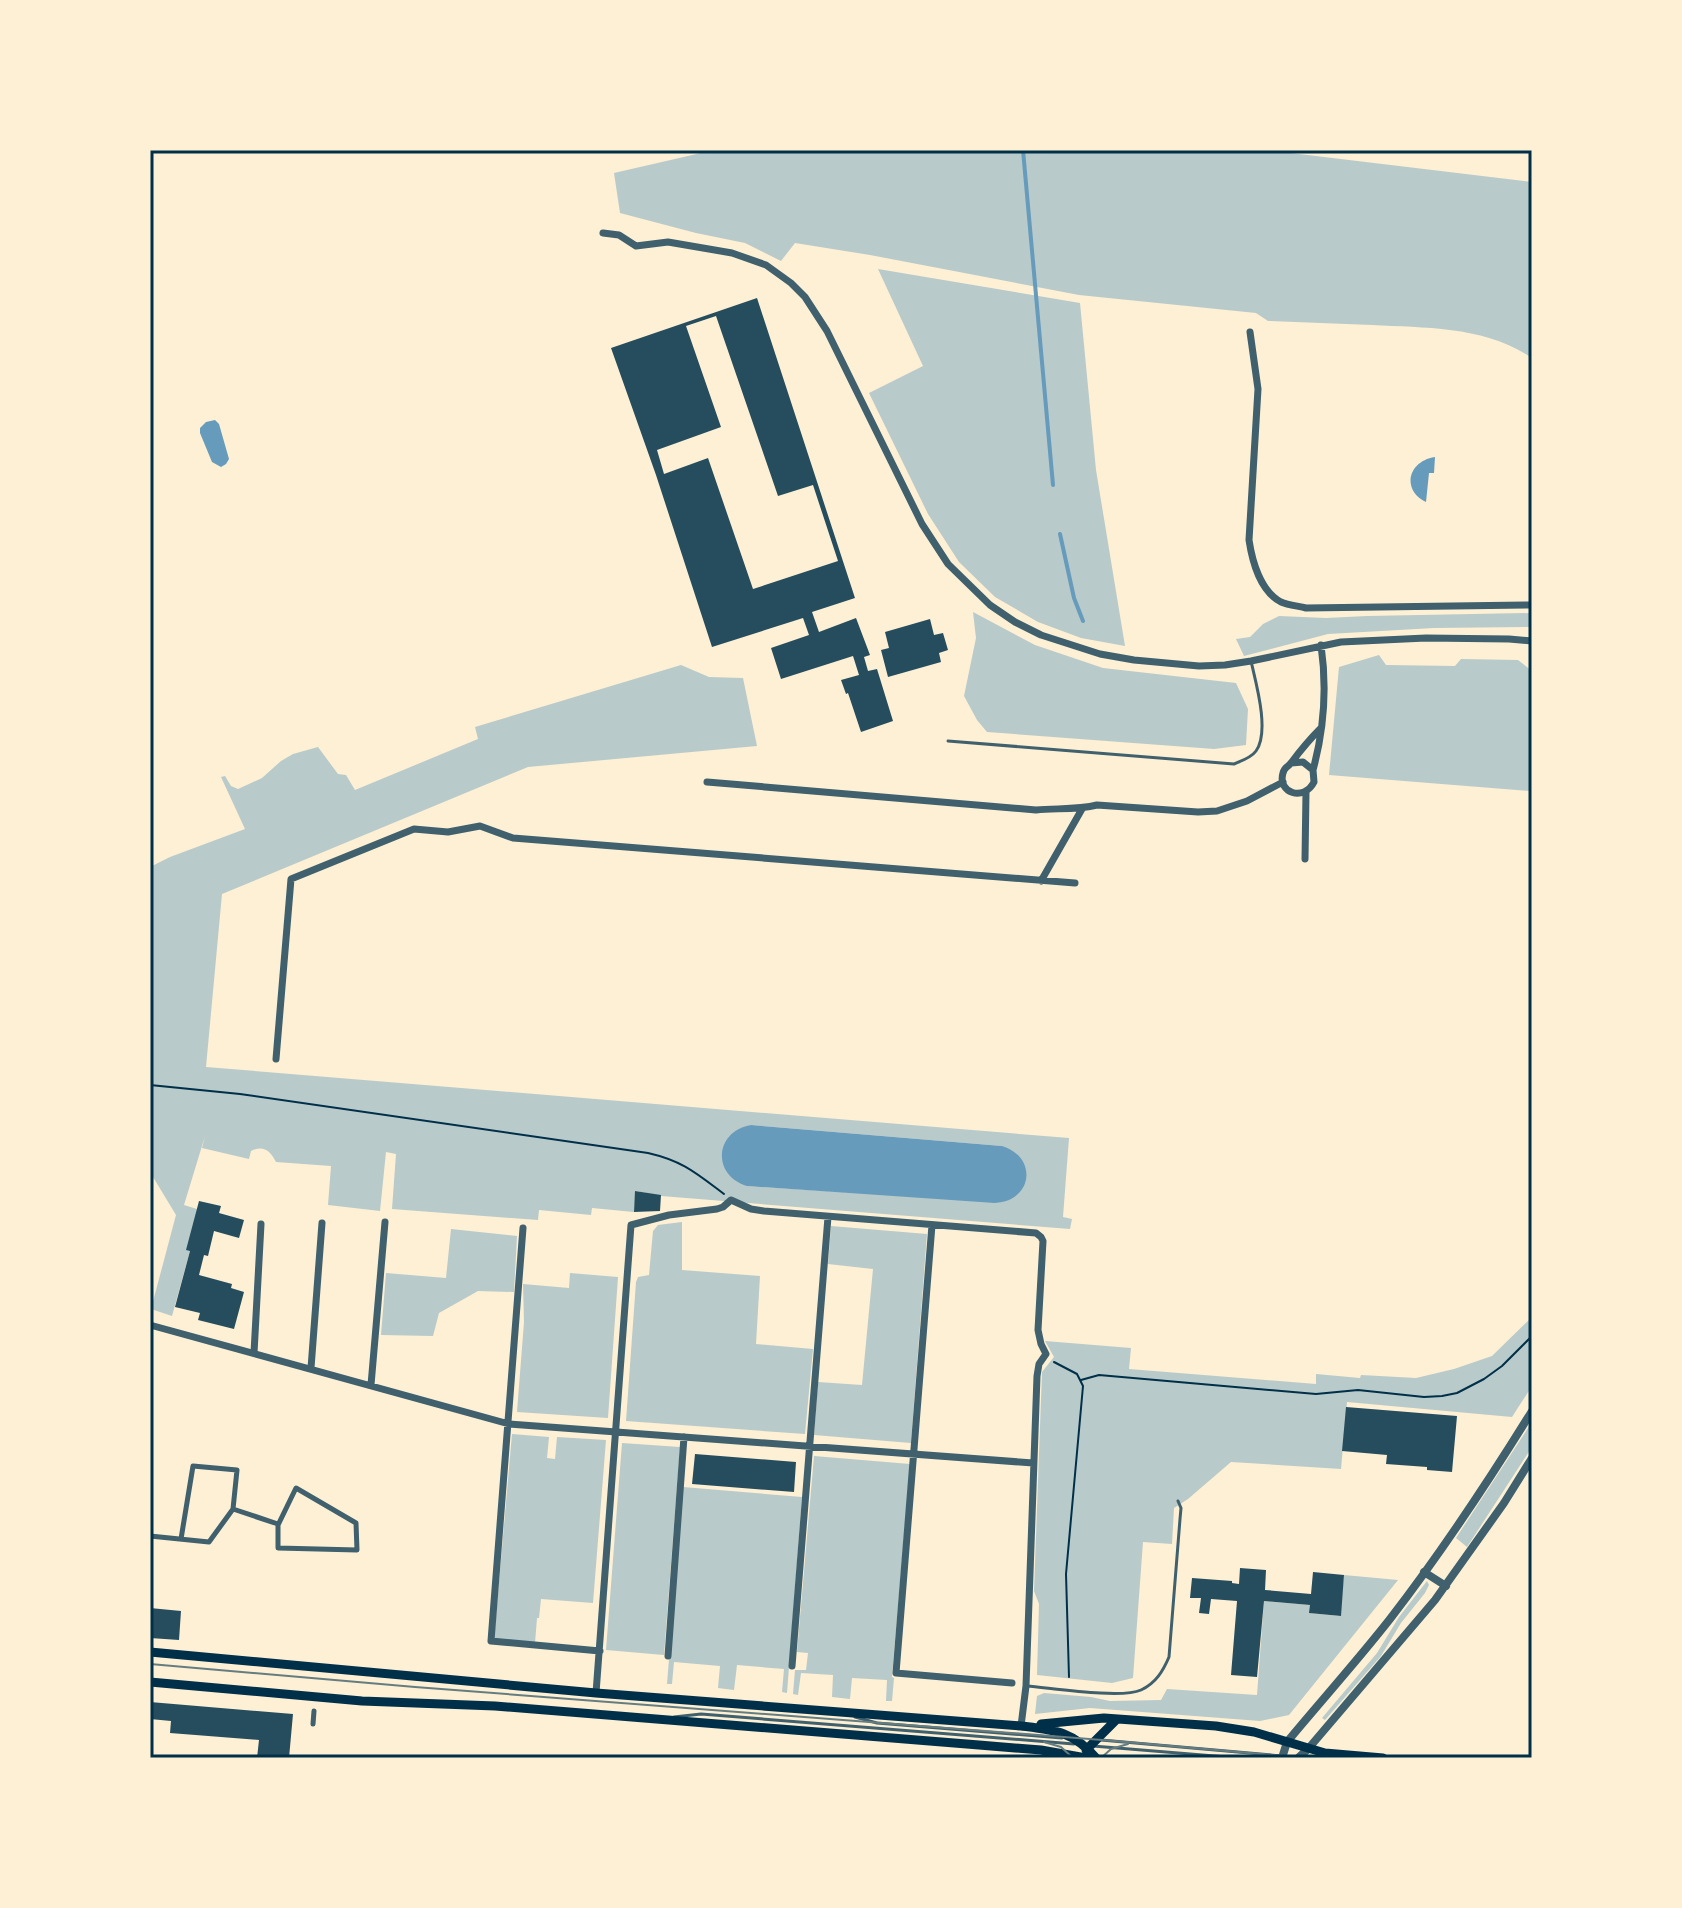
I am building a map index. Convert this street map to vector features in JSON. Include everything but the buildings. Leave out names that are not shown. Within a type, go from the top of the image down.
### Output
[{"type":"main road","points":[[150,1652],[596,1693],[1021,1726],[1056,1730],[1096,1758]]},
{"type":"main road","points":[[150,1682],[362,1701],[467,1704],[1041,1750],[1085,1749],[1117,1719]]},
{"type":"main road","points":[[1021,1726],[1086,1718],[1216,1726],[1254,1732],[1287,1742],[1306,1753],[1383,1758]]},
{"type":"street","points":[[603,233],[619,235],[636,246],[668,242],[732,253],[766,265],[791,283],[805,297],[827,331],[922,524],[948,564],[990,605],[1041,635],[1100,654],[1199,666],[1251,661],[1355,640],[1532,641]]},
{"type":"street","points":[[1250,332],[1258,389],[1249,540],[1252,557],[1266,589],[1280,601],[1306,608],[1532,605]]},
{"type":"street","points":[[1320,729],[1285,768],[1283,782],[1292,793],[1306,792],[1314,782],[1313,770],[1320,742],[1325,671],[1321,645]]},
{"type":"street","points":[[1291,763],[1303,762],[1313,770]]},
{"type":"street","points":[[707,782],[1036,810],[1061,807],[1082,809],[1097,805],[1198,812],[1217,811],[1247,801],[1283,782]]},
{"type":"street","points":[[1305,859],[1306,792]]},
{"type":"street","points":[[1041,881],[1082,809]]},
{"type":"street","points":[[276,1059],[291,879],[414,829],[448,832],[480,826],[513,838],[1075,883]]},
{"type":"street","points":[[596,1693],[631,1225],[669,1215],[717,1209],[723,1207],[729,1198],[751,1209],[764,1211],[1036,1233],[1041,1237],[1038,1330],[1046,1354],[1037,1369],[1026,1686],[1021,1726]]},
{"type":"street","points":[[792,1666],[828,1217]]},
{"type":"street","points":[[371,1385],[385,1222]]},
{"type":"street","points":[[311,1368],[322,1223]]},
{"type":"street","points":[[254,1353],[261,1224]]},
{"type":"street","points":[[932,1225],[896,1673],[1012,1683]]},
{"type":"street","points":[[523,1228],[491,1641],[600,1651]]},
{"type":"street","points":[[150,1325],[509,1424],[1033,1463]]},
{"type":"street","points":[[1282,1757],[1287,1742],[1389,1620],[1424,1572],[1532,1411]]},
{"type":"street","points":[[668,1656],[684,1437]]},
{"type":"street","points":[[1298,1758],[1306,1753],[1446,1586],[1532,1458]]},
{"type":"street","points":[[150,1536],[209,1542],[233,1509],[237,1470],[193,1466],[181,1539]]},
{"type":"street","points":[[296,1488],[356,1523],[357,1550],[278,1548],[278,1525],[296,1488]]},
{"type":"street","points":[[233,1509],[278,1525]]},
{"type":"street","points":[[1424,1572],[1446,1586]]},
{"type":"street","points":[[313,1724],[314,1711]]},
{"type":"lane","points":[[948,741],[1234,764],[1256,752],[1262,738],[1251,661]]},
{"type":"lane","points":[[1026,1686],[1122,1694],[1138,1692],[1163,1671],[1169,1657],[1181,1508],[1178,1501]]},
{"type":"lane","points":[[831,1711],[877,1723],[1085,1749],[1239,1758]]},
{"type":"lane","points":[[1085,1749],[1298,1758]]},
{"type":"path","points":[[150,1085],[253,1095],[648,1153],[670,1158],[691,1168],[729,1198]]},
{"type":"path","points":[[1081,1380],[1099,1375],[1316,1394],[1358,1390],[1442,1396],[1457,1393],[1484,1379],[1532,1336]]},
{"type":"path","points":[[1046,1354],[1052,1361],[1077,1374],[1083,1386],[1066,1574],[1069,1677]]},
{"type":"shaded area","points":[[714,150],[1266,150],[1532,182],[1532,358],[1475,334],[1414,327],[1268,321],[1256,313],[1079,295],[795,243],[781,261],[745,243],[620,213],[614,173]]},
{"type":"shaded area","points":[[878,269],[1080,303],[1096,470],[1125,646],[1081,638],[1038,622],[995,597],[959,562],[928,514],[869,393],[923,366]]},
{"type":"shaded area","points":[[973,612],[1035,645],[1103,668],[1236,683],[1248,709],[1246,745],[1214,749],[987,732],[964,696],[976,638]]},
{"type":"shaded area","points":[[1532,613],[1532,627],[1328,634],[1244,656],[1236,639],[1250,637],[1263,624],[1279,616],[1326,618]]},
{"type":"shaded area","points":[[1379,655],[1386,665],[1455,666],[1461,659],[1518,660],[1532,671],[1530,791],[1329,775],[1339,667]]},
{"type":"shaded area","points":[[681,665],[709,677],[743,678],[757,746],[528,767],[222,894],[206,1067],[1069,1138],[1063,1217],[1072,1219],[1070,1229],[661,1196],[636,1191],[634,1212],[592,1208],[591,1215],[539,1210],[538,1220],[392,1209],[396,1154],[386,1152],[380,1211],[328,1205],[331,1166],[276,1162],[263,1149],[251,1151],[249,1159],[202,1148],[205,1136],[184,1205],[197,1209],[190,1251],[172,1316],[151,1309],[176,1215],[150,1172],[150,867],[245,829],[221,777],[225,776],[231,786],[238,789],[262,778],[293,754],[318,747],[338,774],[346,775],[355,790],[478,739],[475,727]],"holes":[[[751,1125],[1002,1146],[1003,1202],[747,1186],[739,1129]]]},
{"type":"shaded area","points":[[682,1222],[682,1270],[760,1276],[756,1344],[813,1349],[805,1434],[626,1421],[636,1282],[638,1277],[649,1275],[653,1231],[658,1225]]},
{"type":"shaded area","points":[[831,1226],[927,1234],[911,1443],[814,1435],[818,1382],[862,1385],[873,1269],[828,1264]]},
{"type":"shaded area","points":[[451,1229],[517,1236],[514,1292],[478,1291],[439,1313],[433,1336],[381,1335],[386,1273],[446,1278]]},
{"type":"shaded area","points":[[570,1273],[618,1277],[608,1418],[517,1412],[524,1322],[523,1284],[569,1288]]},
{"type":"shaded area","points":[[1532,1317],[1532,1386],[1512,1417],[1347,1402],[1341,1469],[1231,1462],[1174,1508],[1172,1544],[1143,1542],[1133,1678],[1112,1683],[1037,1675],[1039,1604],[1034,1591],[1042,1372],[1054,1357],[1045,1341],[1131,1348],[1129,1369],[1316,1384],[1316,1374],[1416,1378],[1454,1369],[1492,1356]]},
{"type":"shaded area","points":[[1532,1422],[1532,1447],[1467,1547],[1456,1538]]},
{"type":"shaded area","points":[[512,1434],[549,1437],[547,1458],[555,1459],[557,1437],[606,1440],[593,1603],[541,1599],[535,1643],[494,1640]]},
{"type":"shaded area","points":[[622,1443],[680,1447],[664,1655],[606,1650]]},
{"type":"shaded area","points":[[814,1456],[910,1464],[892,1701],[886,1701],[887,1680],[852,1678],[850,1699],[832,1697],[833,1675],[801,1673],[798,1695],[793,1694],[795,1670],[806,1670],[808,1653],[797,1652]]},
{"type":"shaded area","points":[[683,1487],[802,1497],[787,1693],[782,1692],[784,1669],[737,1665],[734,1690],[718,1688],[720,1666],[674,1662],[672,1684],[667,1684]]},
{"type":"shaded area","points":[[1344,1575],[1398,1580],[1289,1715],[1260,1721],[1090,1708],[1035,1714],[1037,1696],[1044,1693],[1110,1701],[1161,1700],[1167,1689],[1257,1695],[1264,1601],[1310,1605],[1310,1613],[1340,1616]]},
{"type":"shaded area","points":[[1427,1581],[1429,1585],[1425,1593],[1401,1623],[1381,1656],[1325,1720],[1322,1718],[1377,1653],[1399,1617]]},
{"type":"water","points":[[215,420],[219,424],[229,459],[221,467],[212,462],[200,433],[206,422]]},
{"type":"water","points":[[1435,457],[1434,473],[1429,473],[1426,502],[1413,490],[1411,476],[1419,464]]},
{"type":"water","points":[[751,1125],[1002,1146],[1021,1159],[1026,1168],[1026,1178],[1017,1195],[995,1203],[747,1186],[727,1173],[722,1154],[730,1136]]},
{"type":"waterway","points":[[1023,150],[1053,485]]},
{"type":"waterway","points":[[1060,534],[1074,598],[1083,621]]},
{"type":"tram line","points":[[150,1664],[1305,1758]]},
{"type":"tram line","points":[[1044,1742],[1061,1747],[1073,1758]]},
{"type":"tram line","points":[[1101,1758],[1111,1749],[1128,1744]]}]
